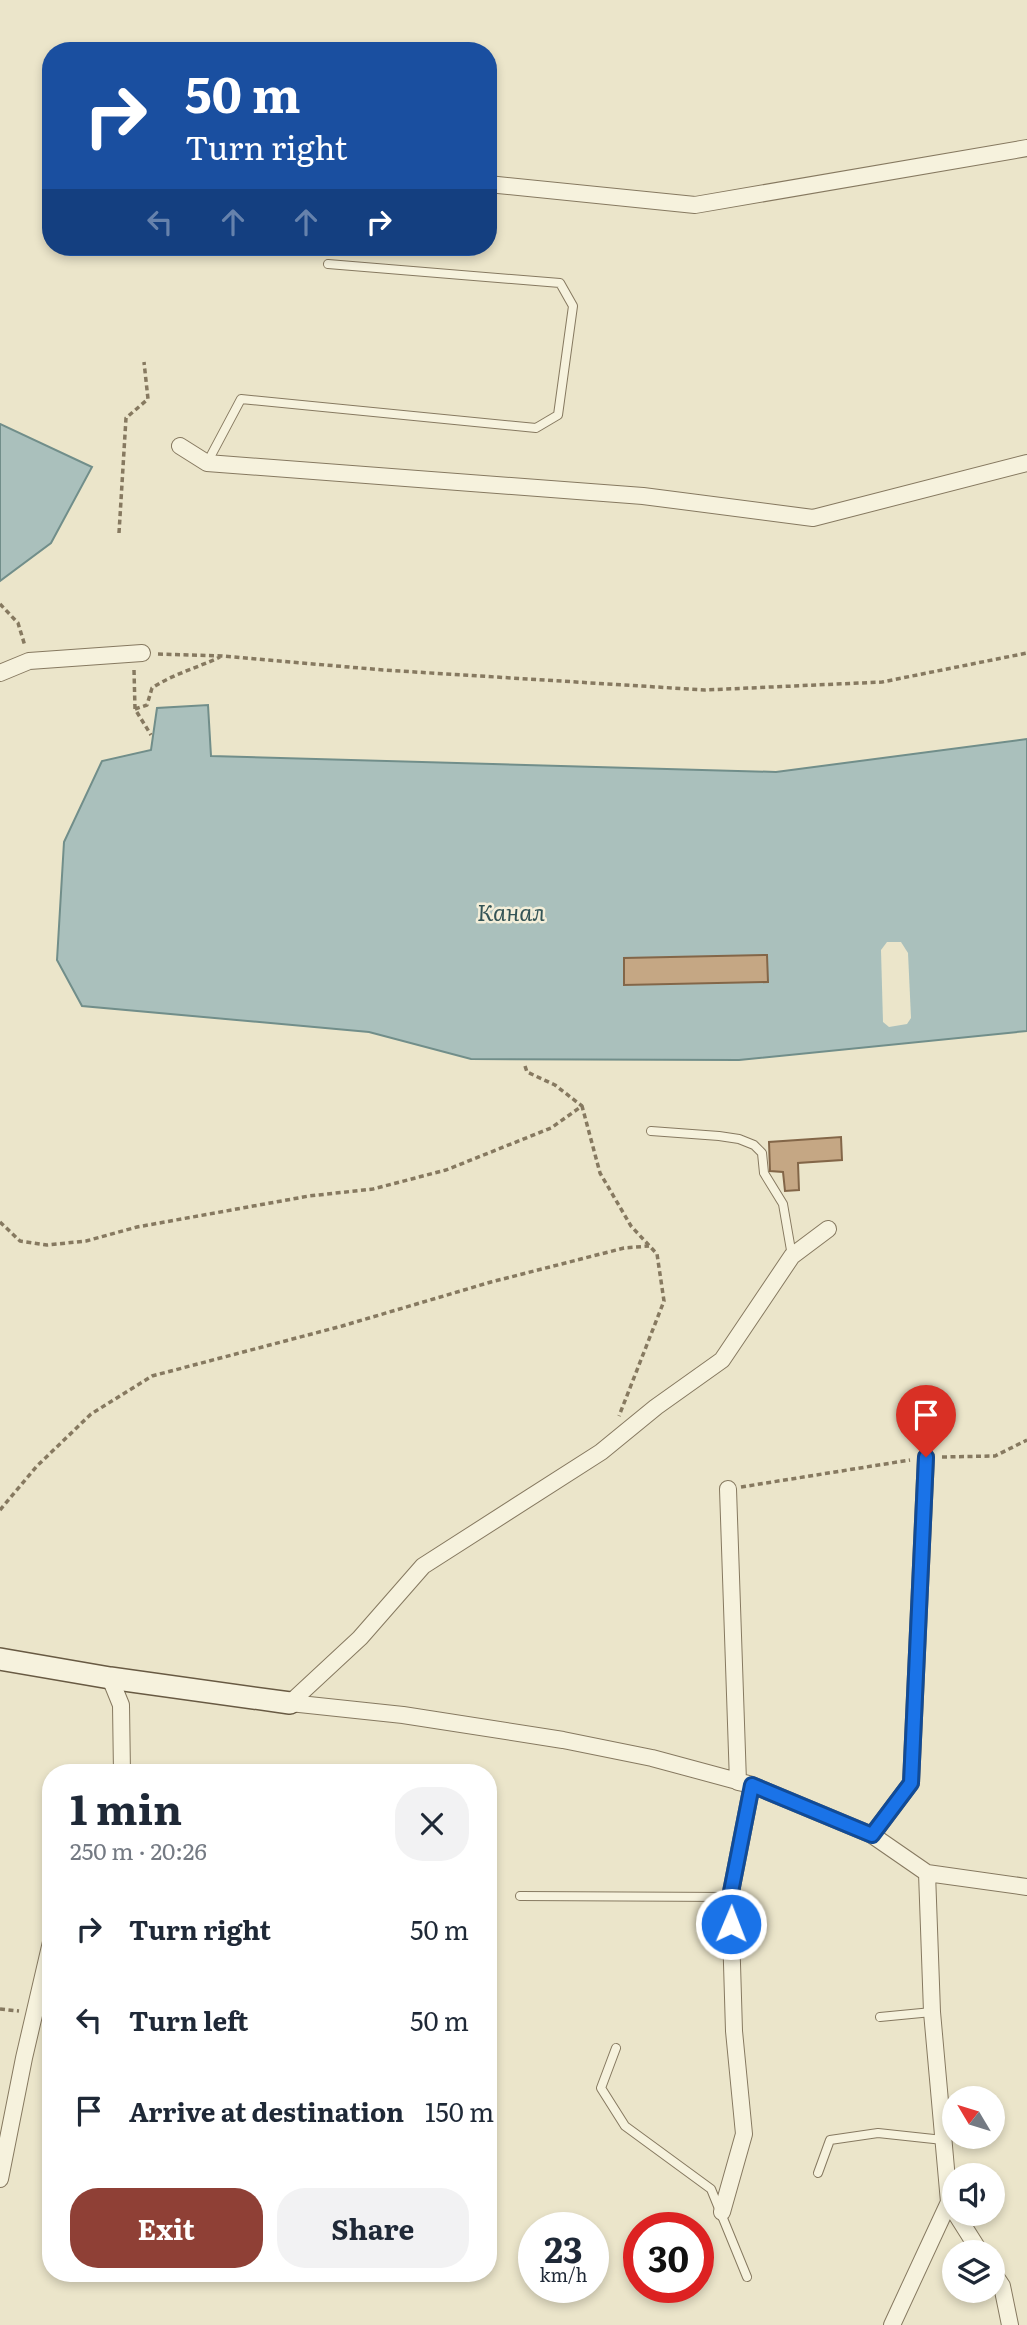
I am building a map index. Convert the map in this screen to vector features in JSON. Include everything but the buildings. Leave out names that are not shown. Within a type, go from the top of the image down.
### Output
[{"type":"street","points":[[497,185],[695,205],[1027,148]]},
{"type":"street","points":[[180,446],[207,463],[643,496],[813,518],[1027,463]]},
{"type":"street","points":[[0,673],[29,661],[138,653]]},
{"type":"street","points":[[290,1703],[360,1638],[424,1566],[601,1452],[656,1407],[722,1360],[792,1256],[828,1229]]},
{"type":"street","points":[[872,1835],[911,1783],[926,1457]]},
{"type":"street","points":[[722,2212],[744,2134],[734,2031],[730,1897],[745,1783],[728,1489]]},
{"type":"street","points":[[0,1659],[110,1678],[290,1703],[403,1715],[563,1740],[652,1758],[745,1783],[872,1835],[927,1873],[1027,1887]]},
{"type":"street","points":[[110,1678],[121,1705],[122,1764]]},
{"type":"street","points":[[927,1873],[932,2012],[942,2128]]},
{"type":"street","points":[[0,2179],[42,1981]]},
{"type":"street","points":[[892,2325],[944,2226]]},
{"type":"street","points":[[1005,2301],[1010,2325]]},
{"type":"lane","points":[[207,463],[241,399],[536,428],[558,415],[573,306],[560,283],[328,264]]},
{"type":"lane","points":[[651,1131],[719,1136],[754,1145],[762,1153],[764,1173],[783,1204],[792,1256]]},
{"type":"lane","points":[[520,1896],[730,1897]]},
{"type":"lane","points":[[880,2017],[932,2012]]},
{"type":"lane","points":[[616,2048],[601,2088],[625,2126],[711,2189],[747,2277]]},
{"type":"lane","points":[[818,2173],[830,2140],[878,2133],[942,2140]]},
{"type":"path","points":[[119,533],[126,418],[148,399],[144,362]]},
{"type":"path","points":[[0,604],[18,623],[29,661]]},
{"type":"path","points":[[151,735],[135,709],[138,653],[222,656],[383,670],[705,690],[882,682],[1027,653]]},
{"type":"path","points":[[135,709],[147,705],[152,688],[169,677],[195,669],[222,656]]},
{"type":"path","points":[[525,1066],[527,1072],[555,1085],[582,1106],[600,1173],[631,1226],[657,1254],[664,1301],[639,1359],[614,1430],[613,1442]]},
{"type":"path","points":[[0,1222],[20,1241],[47,1245],[86,1241],[137,1227],[309,1196],[373,1189],[458,1166],[551,1128],[582,1106]]},
{"type":"path","points":[[0,1510],[37,1466],[90,1414],[152,1376],[330,1329],[491,1282],[624,1248],[649,1246]]},
{"type":"path","points":[[728,1489],[926,1457],[995,1456],[1027,1440]]},
{"type":"water","points":[[0,424],[92,467],[51,543],[0,581]]},
{"type":"water","name":"Канал","points":[[208,705],[211,756],[776,772],[1027,739],[1027,1031],[739,1060],[471,1059],[369,1032],[82,1006],[57,960],[64,842],[102,761],[151,750],[157,708]]},
{"type":"pier","points":[[887,942],[901,942],[908,953],[911,1018],[907,1024],[889,1027],[883,1022],[881,950]]},
{"type":"route","points":[[731,1924],[730,1897],[752,1785],[872,1835],[911,1783],[926,1457]]}]
